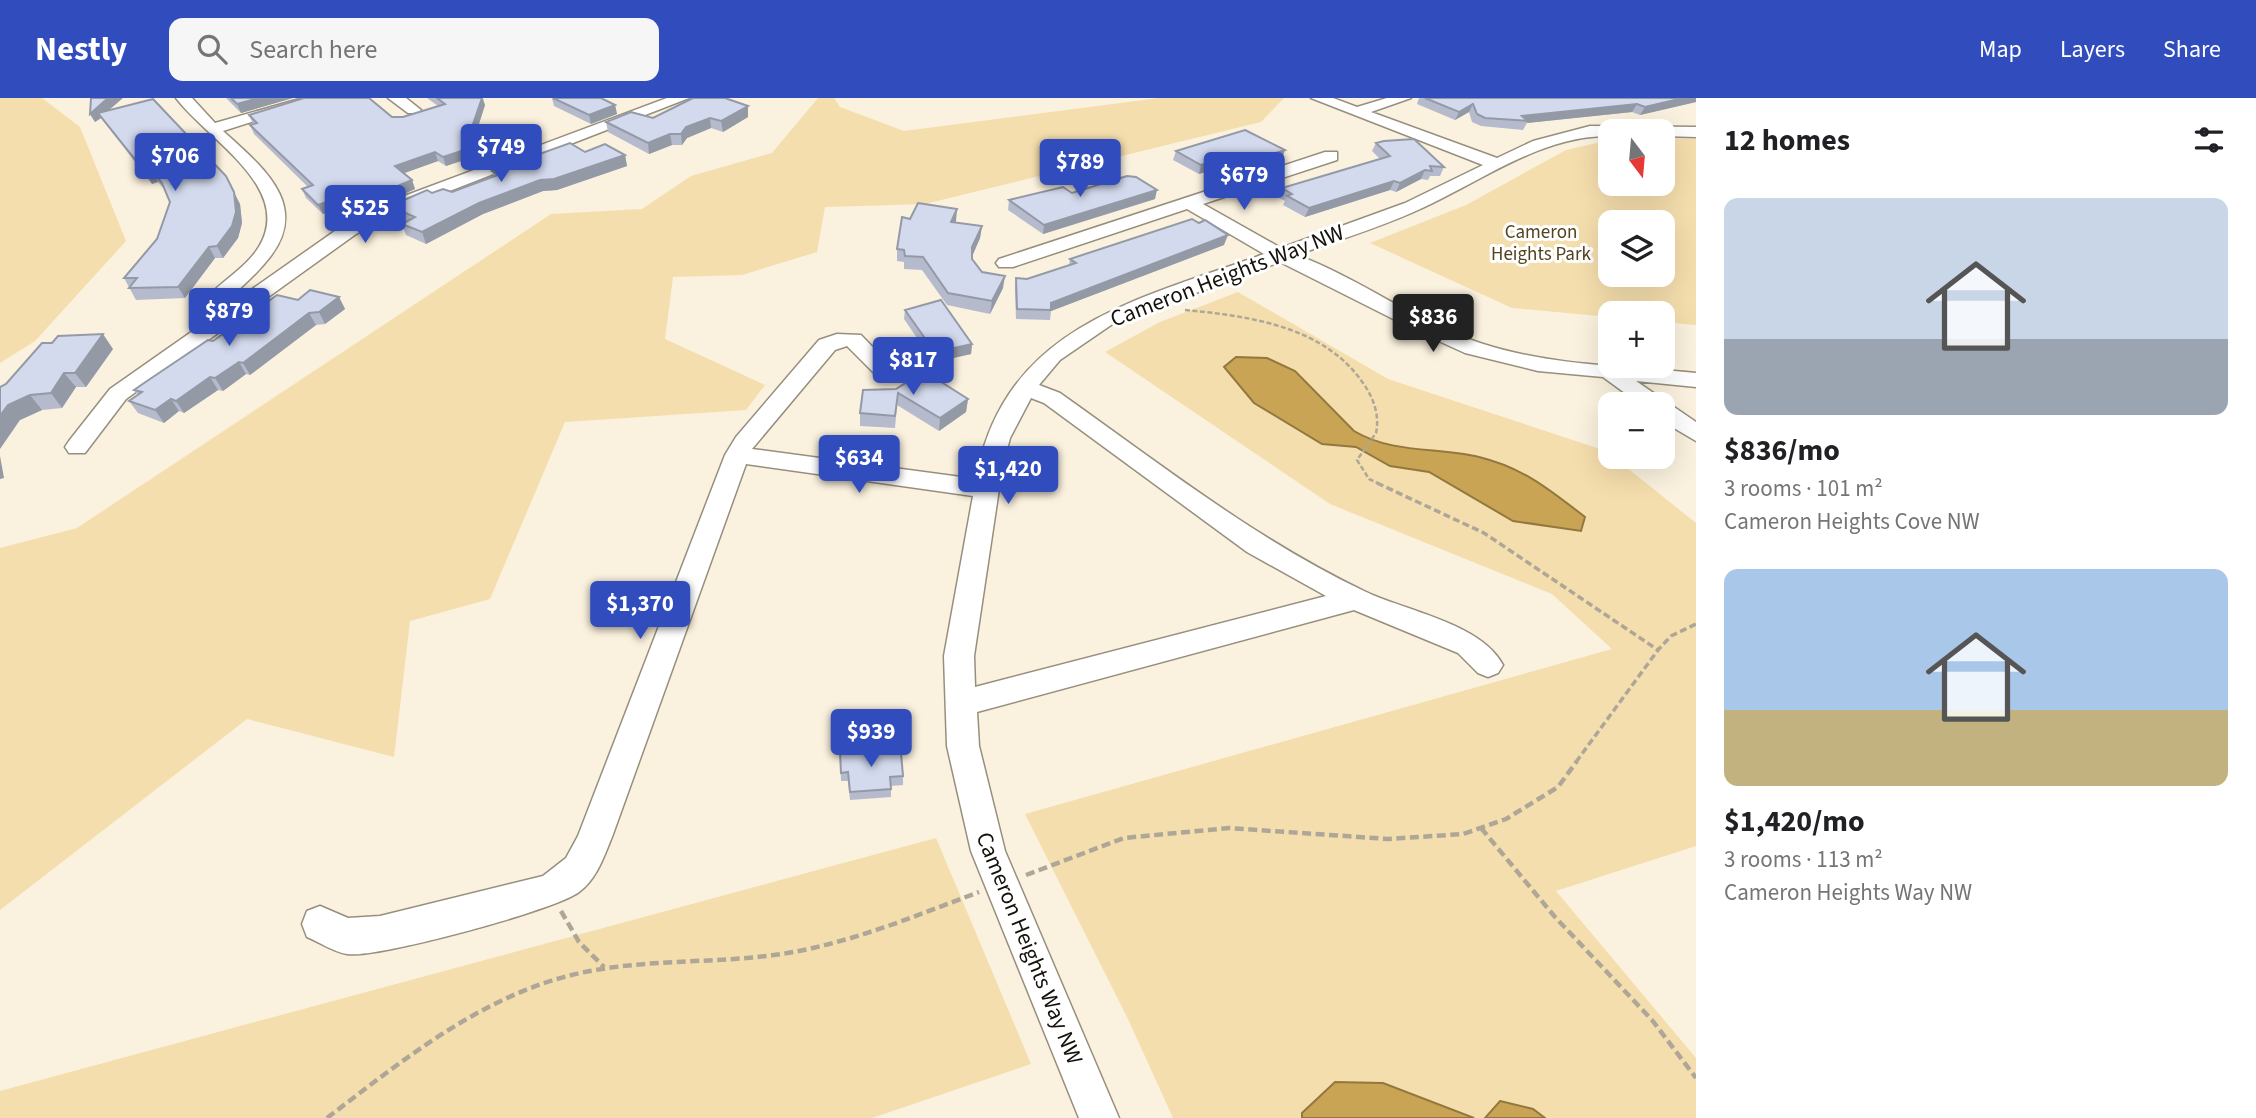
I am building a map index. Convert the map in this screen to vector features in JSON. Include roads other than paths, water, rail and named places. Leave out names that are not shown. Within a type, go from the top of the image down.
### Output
[{"type":"street","points":[[184,98],[269,186],[278,214],[270,244],[210,306],[208,310],[218,320]]},
{"type":"street","points":[[212,129],[319,98]]},
{"type":"street","points":[[397,98],[413,110]]},
{"type":"street","points":[[77,447],[118,394],[218,320],[349,230],[405,202],[681,98]]},
{"type":"street","points":[[1319,98],[1357,103],[1402,98]]},
{"type":"street","points":[[1357,103],[1504,162]]},
{"type":"street","name":"Cameron Heights Way NW","points":[[1099,1118],[988,851],[963,746],[959,704],[959,656],[988,479],[998,438],[1025,388],[1052,355],[1107,319],[1411,207],[1539,144],[1590,131],[1696,132]]},
{"type":"street","points":[[1006,262],[1331,156]]},
{"type":"street","points":[[1190,204],[1279,255],[1473,348],[1538,365],[1598,372]]},
{"type":"street","points":[[270,244],[310,257]]},
{"type":"street","points":[[320,925],[347,936],[380,934],[549,891],[572,879],[587,856],[741,449],[827,345],[837,340],[853,340],[881,367]]},
{"type":"street","points":[[1616,378],[1637,392]]},
{"type":"street","points":[[1671,378],[1696,380]]},
{"type":"street","points":[[1025,388],[1052,398],[1256,545],[1355,599],[1468,645],[1488,666]]},
{"type":"street","points":[[1675,419],[1696,433]]},
{"type":"street","points":[[741,449],[988,479]]},
{"type":"street","points":[[959,704],[1355,599]]},
{"type":"park label","name":"Cameron Heights Park","points":[[1541,242]]}]
